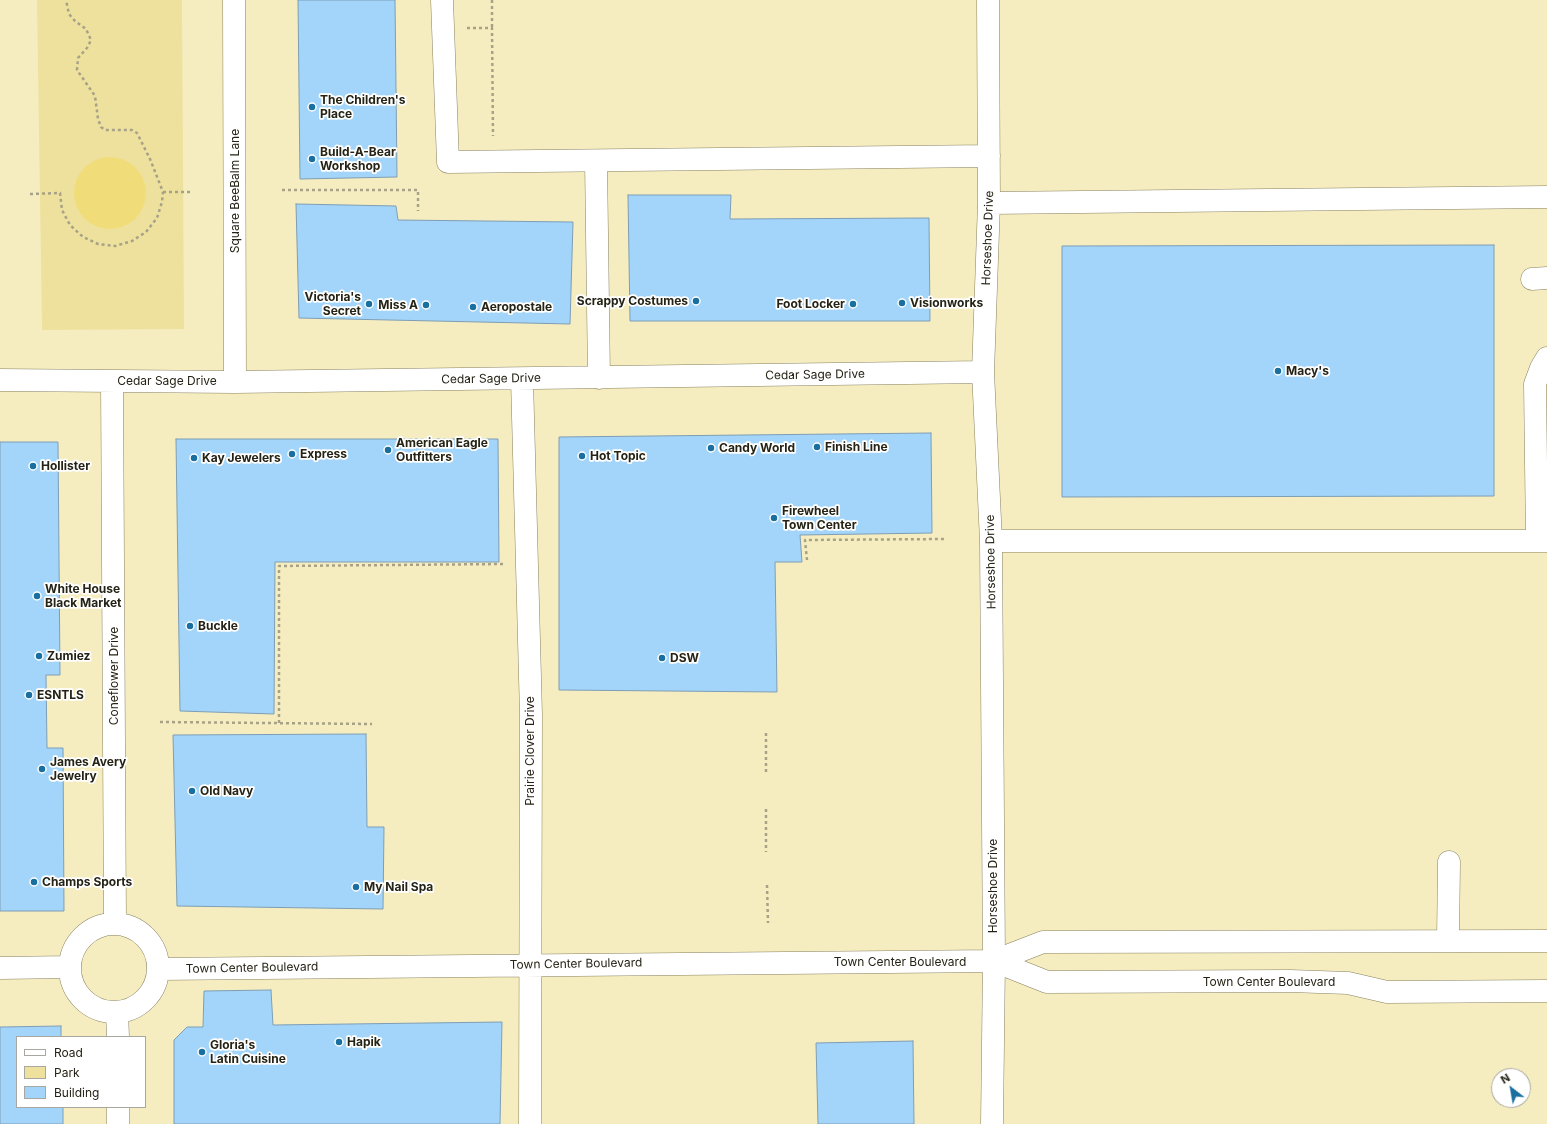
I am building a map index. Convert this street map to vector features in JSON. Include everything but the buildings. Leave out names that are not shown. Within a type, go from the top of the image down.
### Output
[{"type":"street","name":"Square BeeBalm Lane","points":[[234,0],[235,382]]},
{"type":"street","points":[[442,0],[448,162],[989,156]]},
{"type":"street","name":"Horseshoe Drive","points":[[988,0],[989,203],[983,372],[991,542],[994,961],[992,1124]]},
{"type":"street","points":[[596,161],[599,378]]},
{"type":"street","points":[[989,203],[1547,196]]},
{"type":"street","points":[[991,542],[1542,541],[1535,384],[1541,368],[1547,358]]},
{"type":"street","name":"Cedar Sage Drive","points":[[0,380],[235,382],[983,372]]},
{"type":"street","name":"Prairie Clover Drive","points":[[522,379],[531,715],[530,1124]]},
{"type":"street","name":"Coneflower Drive","points":[[112,381],[115,924]]},
{"type":"street","points":[[1448,941],[1449,862]]},
{"type":"street","points":[[115,924],[128,926],[140,933],[150,943],[156,955],[159,969],[156,982],[151,993],[142,1003],[130,1009],[117,1012],[105,1012],[93,1007],[84,1000],[76,990],[70,967],[73,954],[79,942],[89,932],[101,926],[115,924]]},
{"type":"street","name":"Town Center Boulevard","points":[[159,969],[994,961],[1043,942],[1547,941]]},
{"type":"street","name":"Town Center Boulevard","points":[[994,961],[1048,982],[1290,981],[1348,983],[1387,992],[1547,991]]},
{"type":"street","points":[[0,968],[70,967]]},
{"type":"street","points":[[117,1012],[118,1036]]},
{"type":"street","points":[[118,1108],[118,1124]]},
{"type":"path","points":[[30,194],[60,194],[62,210],[70,225],[83,237],[98,244],[115,246],[132,241],[146,232],[157,218],[162,202],[163,192],[137,133],[132,130],[105,130],[101,127],[98,120],[95,96],[77,70],[78,58],[87,48],[91,40],[86,29],[75,21],[69,14],[66,0]]},
{"type":"path","points":[[492,0],[493,137]]},
{"type":"path","points":[[466,28],[492,28]]},
{"type":"path","points":[[282,190],[418,190],[418,211]]},
{"type":"path","points":[[163,192],[193,192]]},
{"type":"path","points":[[807,560],[805,540],[944,539]]},
{"type":"path","points":[[279,723],[279,566],[503,564]]},
{"type":"path","points":[[160,722],[372,724]]},
{"type":"path","points":[[766,731],[766,772]]},
{"type":"path","points":[[766,809],[766,852]]},
{"type":"path","points":[[767,885],[768,923]]},
{"type":"shaded area","name":"Firewheel Town Center","points":[[0,0],[1547,0],[1547,1124],[0,1124]]},
{"type":"shaded area","points":[[110,157],[130,163],[140,173],[146,193],[140,213],[130,223],[110,229],[90,223],[80,213],[74,193],[80,173],[90,163]]},
{"type":"green space","points":[[37,0],[182,0],[184,329],[42,330]]},
{"type":"place","name":"The Children's Place","points":[[312,107]]},
{"type":"place","name":"Build-A-Bear Workshop","points":[[312,159]]},
{"type":"place","name":"Scrappy Costumes","points":[[696,301]]},
{"type":"place","name":"Visionworks","points":[[902,303]]},
{"type":"place","name":"Victoria's Secret","points":[[369,304]]},
{"type":"place","name":"Foot Locker","points":[[853,304]]},
{"type":"place","name":"Miss A","points":[[426,305]]},
{"type":"place","name":"Aeropostale","points":[[473,307]]},
{"type":"place","name":"Macy's","points":[[1278,371]]},
{"type":"place","name":"Finish Line","points":[[817,447]]},
{"type":"place","name":"Candy World","points":[[711,448]]},
{"type":"place","name":"American Eagle Outfitters","points":[[388,450]]},
{"type":"place","name":"Express","points":[[292,454]]},
{"type":"place","name":"Hot Topic","points":[[582,456]]},
{"type":"place","name":"Kay Jewelers","points":[[194,458]]},
{"type":"place","name":"Hollister","points":[[33,466]]},
{"type":"place","name":"Firewheel Town Center","points":[[774,518]]},
{"type":"place","name":"White House Black Market","points":[[37,596]]},
{"type":"place","name":"Buckle","points":[[190,626]]},
{"type":"place","name":"Zumiez","points":[[39,656]]},
{"type":"place","name":"DSW","points":[[662,658]]},
{"type":"place","name":"ESNTLS","points":[[29,695]]},
{"type":"place","name":"James Avery Jewelry","points":[[42,769]]},
{"type":"place","name":"Old Navy","points":[[192,791]]},
{"type":"place","name":"Champs Sports","points":[[34,882]]},
{"type":"place","name":"My Nail Spa","points":[[356,887]]},
{"type":"place","name":"Hapik","points":[[339,1042]]},
{"type":"place","name":"Gloria's Latin Cuisine","points":[[202,1052]]}]
